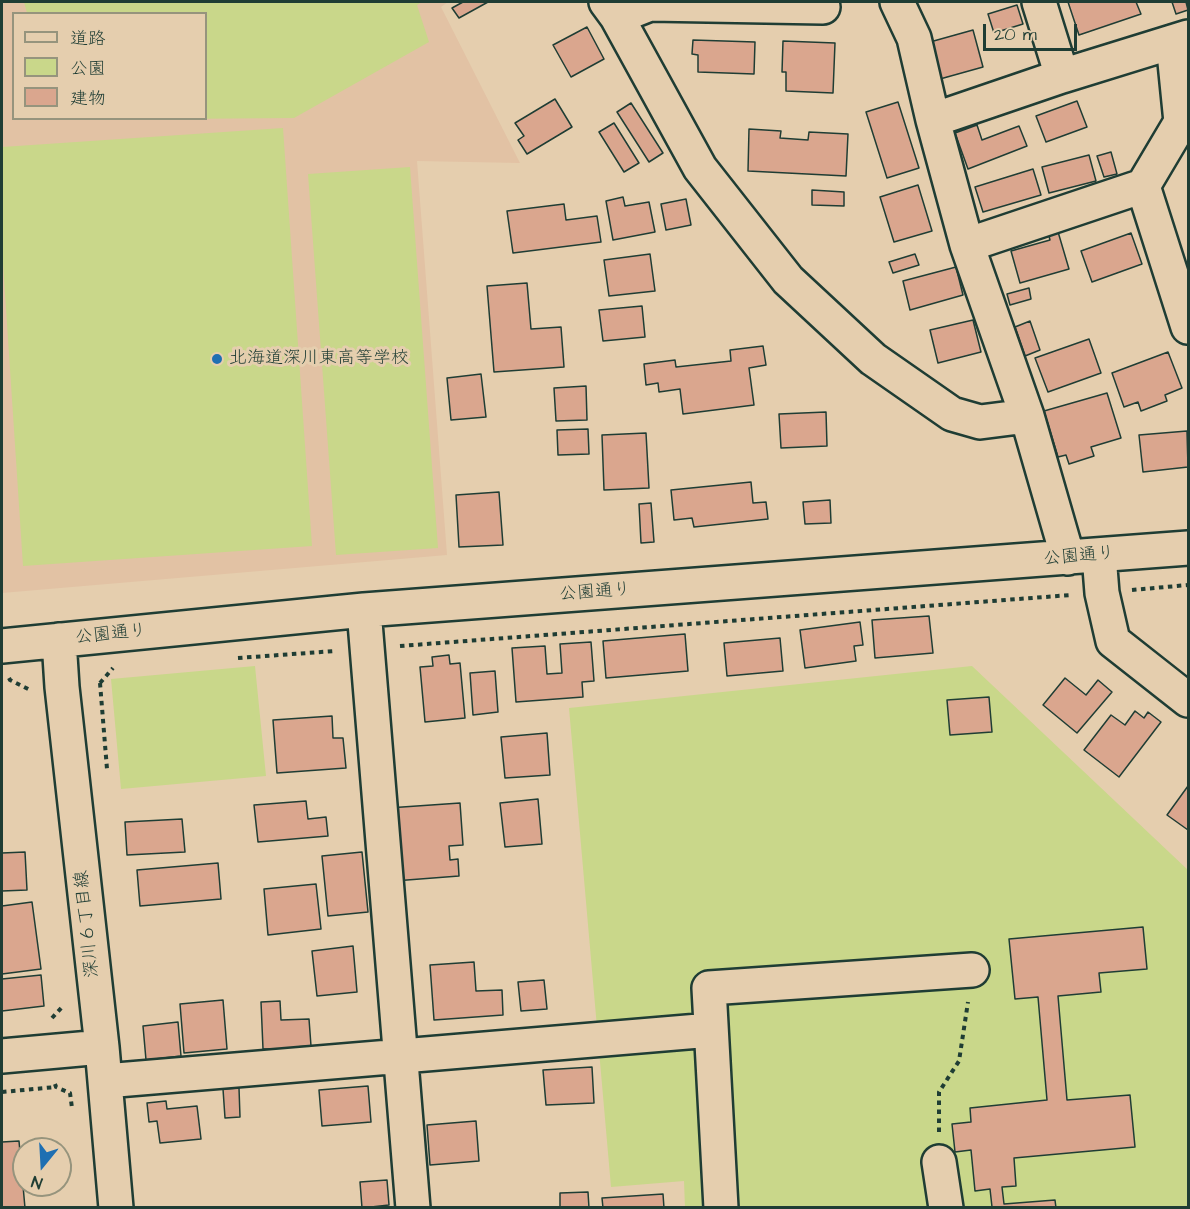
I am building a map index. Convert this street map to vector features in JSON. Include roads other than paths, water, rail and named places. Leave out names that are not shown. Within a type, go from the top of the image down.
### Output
[{"type":"street","points":[[897,2],[914,38],[933,120],[967,245],[1027,416],[1083,557],[1102,593],[1113,641],[1188,700]]},
{"type":"street","points":[[1040,2],[1062,76]]},
{"type":"street","points":[[823,7],[650,4],[611,9],[700,168],[788,280],[873,359],[952,414],[980,422],[1027,416]]},
{"type":"street","points":[[933,120],[1062,76],[1181,40],[1181,122],[1143,186],[967,245]]},
{"type":"street","points":[[1143,186],[1188,327]]},
{"type":"street","name":"公園通り","points":[[2,646],[364,610],[1188,549]]},
{"type":"street","points":[[364,610],[413,1208]]},
{"type":"street","name":"深川６丁目線","points":[[59,640],[102,1047],[116,1208]]},
{"type":"street","points":[[721,1208],[709,988],[972,970]]},
{"type":"street","points":[[105,1081],[399,1054],[711,1030]]},
{"type":"street","points":[[2,1056],[102,1047]]},
{"type":"street","points":[[939,1162],[946,1208]]},
{"type":"place","name":"北海道深川東高等学校","points":[[217,359]]}]
